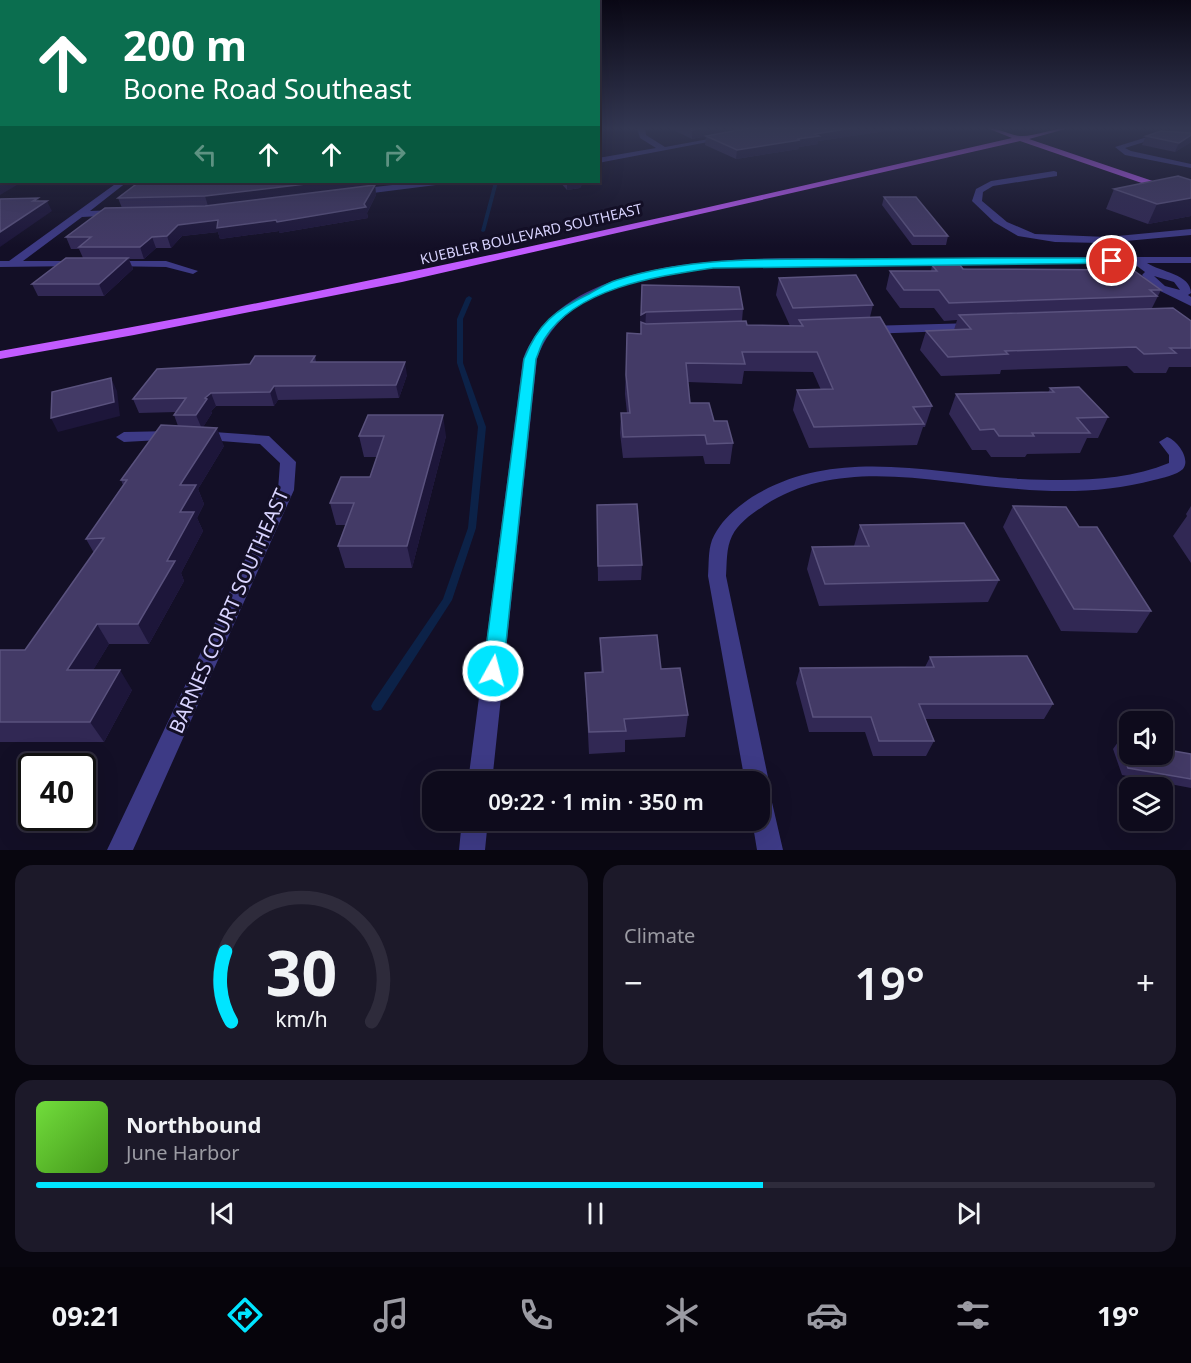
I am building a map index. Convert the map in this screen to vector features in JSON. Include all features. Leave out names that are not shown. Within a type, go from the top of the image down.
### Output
[{"type":"main road","name":"KUEBLER BOULEVARD SOUTHEAST","points":[[0,354],[200,319],[480,262],[894,168]]},
{"type":"main road","points":[[1105,168],[1191,197]]},
{"type":"street","points":[[1054,174],[991,184],[979,191],[977,201],[989,213],[1021,234],[1040,239],[1064,240],[1191,231]]},
{"type":"street","points":[[6,264],[122,183]]},
{"type":"street","points":[[345,193],[420,183]]},
{"type":"street","points":[[80,214],[126,213]]},
{"type":"street","points":[[1101,238],[1153,272],[1148,275],[1158,287],[1180,294],[1191,302]]},
{"type":"street","points":[[481,771],[529,368],[533,349],[545,329],[579,300],[620,283],[656,273],[713,265],[814,262],[1191,260]]},
{"type":"street","points":[[6,264],[166,264],[193,272]]},
{"type":"street","points":[[848,331],[991,326]]},
{"type":"street","name":"BARNES COURT SOUTHEAST","points":[[120,850],[284,498],[288,462],[264,439],[223,436],[124,437]]},
{"type":"street","points":[[755,771],[717,576],[718,548],[728,526],[766,493],[795,481],[849,471],[875,471],[1020,484],[1082,484],[1123,480],[1158,473],[1177,466],[1177,454],[1167,442]]},
{"type":"street","points":[[472,850],[474,831]]},
{"type":"street","points":[[766,831],[770,850]]},
{"type":"building","points":[[1178,176],[1191,180],[1191,198],[1157,204],[1114,189]]},
{"type":"building","points":[[138,183],[314,183],[205,196],[118,198]]},
{"type":"building","points":[[375,185],[364,204],[366,207],[277,222],[276,220],[217,228],[218,220],[178,225],[167,236],[152,237],[140,247],[79,247],[91,237],[66,237],[105,208],[205,206]]},
{"type":"building","points":[[884,197],[916,197],[948,236],[914,236]]},
{"type":"building","points":[[38,198],[33,201],[47,201],[0,232],[0,199]]},
{"type":"building","points":[[66,258],[128,258],[99,284],[32,284]]},
{"type":"building","points":[[932,265],[960,265],[963,269],[1133,270],[1161,290],[1150,290],[1157,296],[949,303],[939,290],[904,290],[890,271],[937,271]]},
{"type":"building","points":[[856,275],[873,305],[793,308],[779,278]]},
{"type":"building","points":[[642,285],[739,287],[743,309],[646,312],[641,315]]},
{"type":"building","points":[[1173,308],[1191,321],[1191,348],[1170,348],[1176,353],[1144,354],[1136,347],[1005,351],[1008,354],[948,357],[926,331],[971,329],[959,315]]},
{"type":"building","points":[[880,317],[932,406],[913,407],[924,424],[814,427],[797,390],[833,389],[817,352],[742,352],[745,364],[686,363],[690,403],[709,403],[714,421],[727,421],[733,443],[707,444],[705,435],[623,437],[621,413],[630,413],[626,375],[627,333],[641,334],[641,322],[646,324],[746,321],[747,325],[803,326],[799,320]]},
{"type":"building","points":[[255,356],[315,356],[311,362],[405,362],[396,385],[274,386],[270,392],[211,393],[205,398],[207,399],[196,415],[174,415],[186,398],[133,399],[157,369],[250,364]]},
{"type":"building","points":[[111,378],[114,402],[51,418],[52,392]]},
{"type":"building","points":[[1079,387],[1108,417],[1077,418],[1090,433],[1032,433],[1034,436],[999,436],[994,429],[980,430],[956,394],[1054,392],[1050,388]]},
{"type":"building","points":[[368,415],[443,415],[407,546],[338,546],[354,503],[330,503],[341,477],[370,477],[384,436],[359,436]]},
{"type":"building","points":[[161,425],[217,428],[180,485],[196,485],[180,512],[194,512],[167,561],[175,561],[138,624],[97,624],[67,670],[120,670],[90,722],[0,722],[0,650],[25,650],[104,538],[86,539],[127,480],[121,480]]},
{"type":"building","points":[[637,504],[642,565],[598,566],[597,505]]},
{"type":"building","points":[[1013,506],[1066,507],[1079,527],[1097,527],[1151,611],[1074,609]]},
{"type":"building","points":[[964,523],[999,580],[825,584],[812,547],[869,546],[860,525]]},
{"type":"building","points":[[657,635],[661,669],[680,668],[688,715],[624,719],[626,731],[589,732],[585,673],[603,672],[600,638]]},
{"type":"building","points":[[1027,656],[1053,704],[919,704],[934,741],[879,741],[871,717],[813,717],[800,668],[934,667],[930,657]]},
{"type":"building","points":[[1173,751],[1191,754],[1191,779],[1128,768],[1127,765],[1173,765]]},
{"type":"waterway","points":[[483,231],[496,183]]},
{"type":"waterway","points":[[377,706],[447,600],[472,528],[482,427],[460,363],[460,319],[469,298]]},
{"type":"route","points":[[493,671],[530,359],[538,338],[545,329],[579,300],[605,288],[656,273],[713,265],[764,262],[1112,261]]}]
